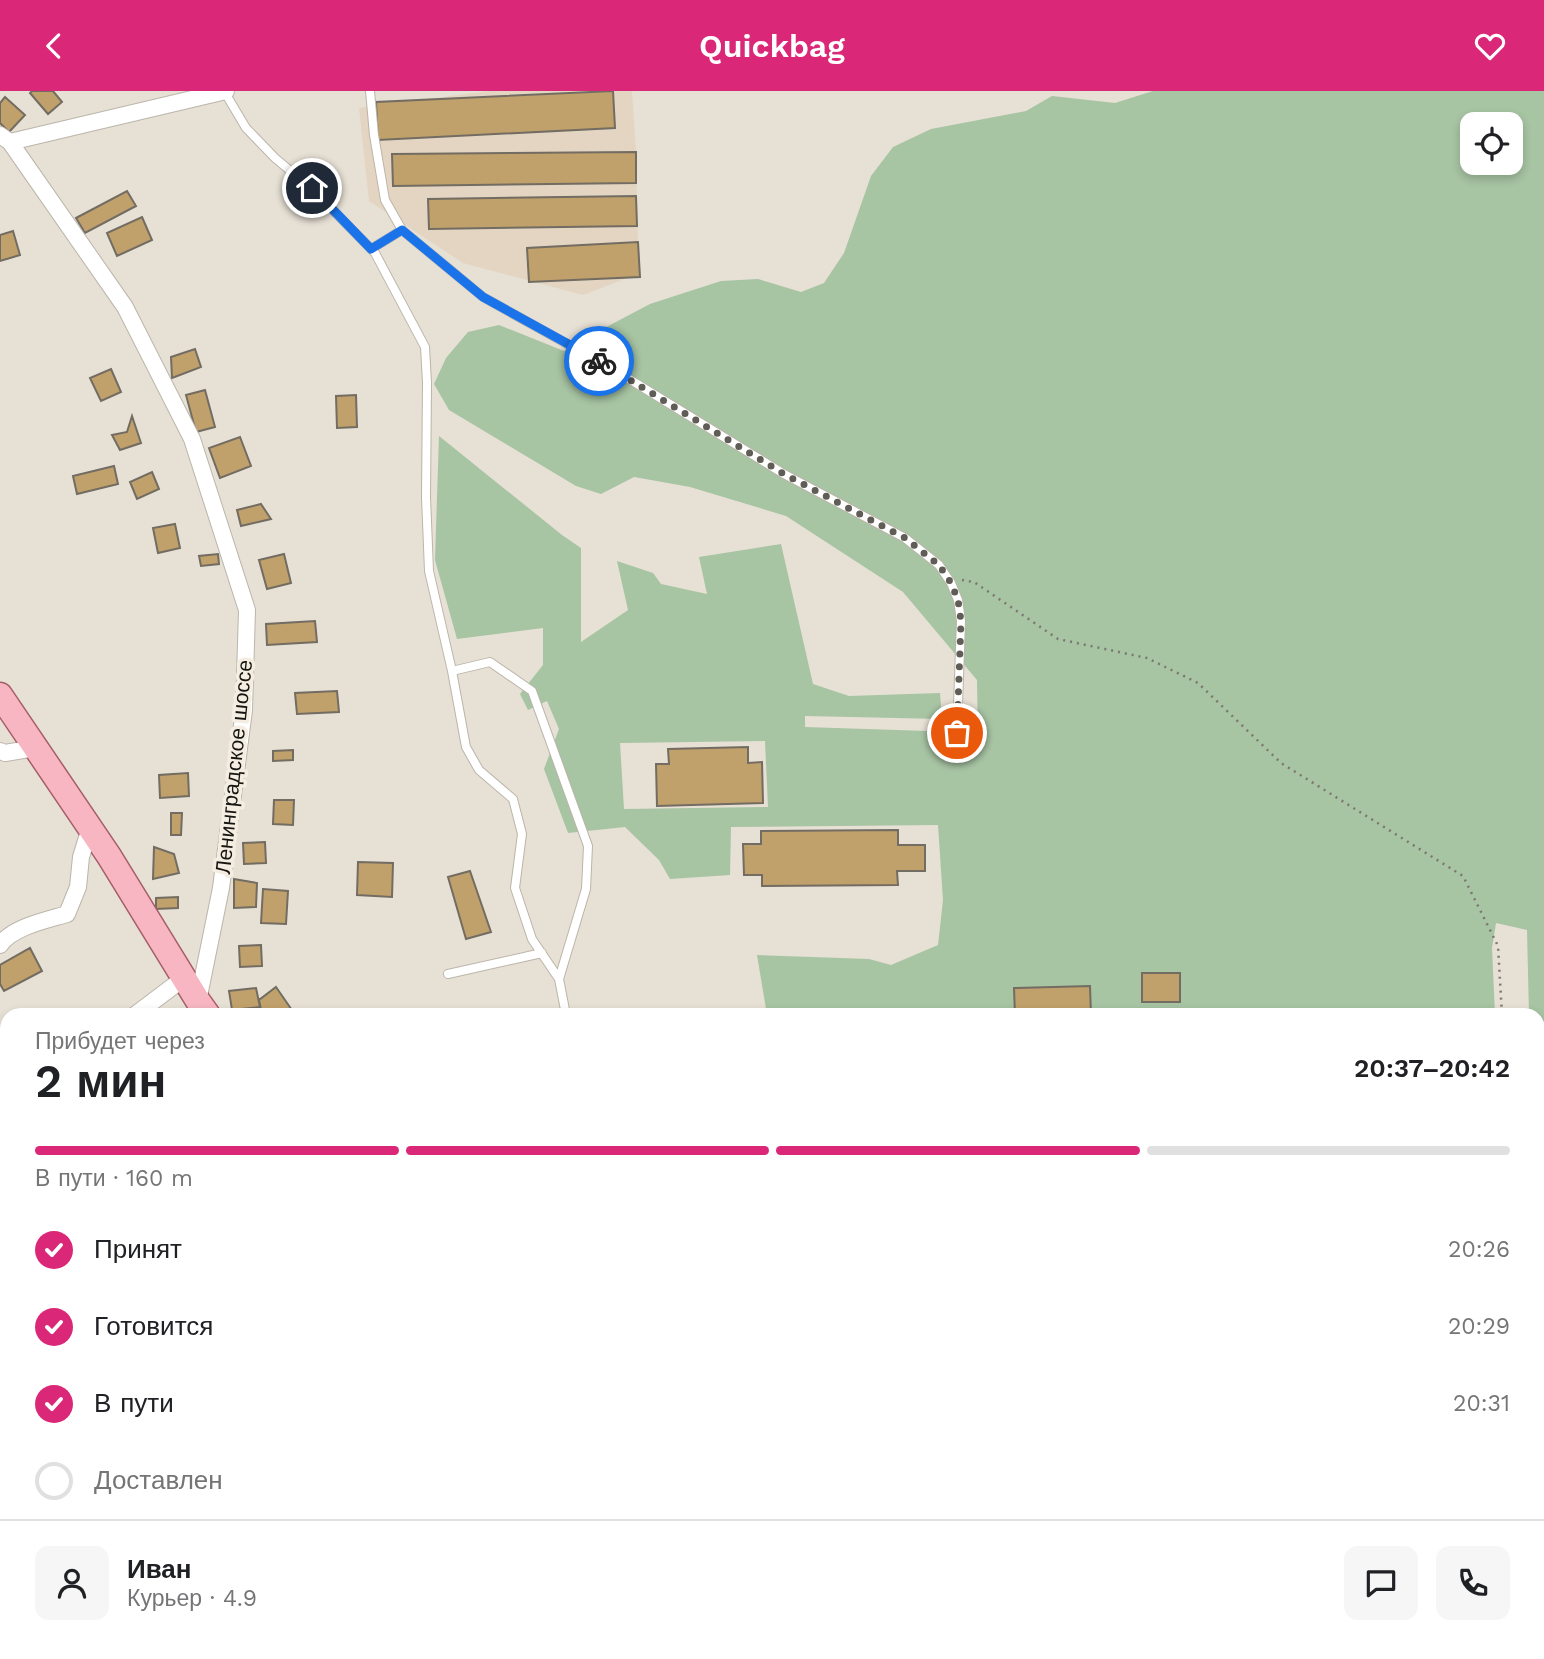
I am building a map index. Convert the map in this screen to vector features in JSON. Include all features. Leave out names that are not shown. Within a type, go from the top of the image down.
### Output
[{"type":"main road","name":"Ленинградское шоссе","points":[[0,695],[90,828],[203,1008]]},
{"type":"street","points":[[5,138],[225,91]]},
{"type":"street","name":"Ленинградское шоссе","points":[[5,138],[125,307],[192,439],[247,610],[244,710],[203,1008]]},
{"type":"street","points":[[0,751],[5,753],[35,748]]},
{"type":"street","points":[[0,945],[5,937],[67,914],[78,887],[81,857],[90,828]]},
{"type":"street","points":[[144,1008],[184,978]]},
{"type":"lane","points":[[225,91],[246,128],[275,158],[312,188],[375,253],[425,347],[429,571],[466,747],[479,770],[513,799],[522,834],[515,888],[532,939],[559,979],[565,1008]]},
{"type":"lane","points":[[370,91],[385,200],[402,230],[483,297],[616,370],[784,474],[905,538],[939,565],[958,600],[961,621],[957,733]]},
{"type":"lane","points":[[371,249],[402,230]]},
{"type":"lane","points":[[452,671],[491,662],[532,691],[584,834],[588,846],[586,889],[559,979]]},
{"type":"lane","points":[[449,974],[542,953]]},
{"type":"path","points":[[947,577],[974,582],[1058,639],[1147,658],[1198,684],[1281,763],[1463,876],[1497,946],[1501,1008]]},
{"type":"shaded area","points":[[489,91],[632,91],[638,242],[635,275],[583,295],[463,263],[369,201],[359,108]]},
{"type":"green space","points":[[1153,91],[1544,91],[1544,1008],[1529,1008],[1527,930],[1496,923],[1492,948],[1495,1008],[766,1008],[757,955],[869,959],[891,965],[938,945],[943,900],[938,825],[731,827],[730,875],[670,879],[659,860],[625,827],[568,833],[544,769],[559,729],[547,701],[528,710],[520,694],[543,665],[543,628],[457,639],[435,560],[439,436],[581,548],[581,642],[628,610],[617,561],[653,573],[661,584],[707,594],[699,557],[781,544],[813,684],[849,696],[940,693],[942,719],[805,716],[805,727],[927,731],[930,742],[978,738],[977,680],[903,592],[786,516],[690,487],[634,477],[601,494],[576,486],[449,410],[434,384],[446,358],[468,332],[499,325],[564,351],[650,304],[721,281],[758,279],[801,292],[824,283],[844,253],[871,176],[893,147],[931,129],[1026,111],[1052,96],[1115,103]],"holes":[[[765,741],[768,807],[624,809],[620,743]]]},
{"type":"building","points":[[53,91],[62,102],[48,114],[30,93]]},
{"type":"building","points":[[613,91],[615,128],[378,140],[376,102]]},
{"type":"building","points":[[5,97],[25,115],[9,132],[0,123],[0,103]]},
{"type":"building","points":[[636,152],[636,183],[393,186],[392,154]]},
{"type":"building","points":[[127,191],[136,206],[85,233],[76,218]]},
{"type":"building","points":[[636,196],[637,226],[429,229],[428,199]]},
{"type":"building","points":[[142,217],[152,240],[117,256],[107,233]]},
{"type":"building","points":[[13,231],[20,255],[0,261],[0,235]]},
{"type":"building","points":[[638,242],[640,277],[529,282],[527,248]]},
{"type":"building","points":[[195,349],[201,367],[172,378],[171,357]]},
{"type":"building","points":[[111,369],[121,392],[101,401],[90,378]]},
{"type":"building","points":[[205,390],[215,427],[196,432],[186,395]]},
{"type":"building","points":[[356,395],[357,427],[337,428],[336,396]]},
{"type":"building","points":[[132,416],[141,443],[120,450],[112,435],[127,432]]},
{"type":"building","points":[[240,437],[251,466],[220,478],[209,448]]},
{"type":"building","points":[[114,466],[118,484],[77,494],[73,476]]},
{"type":"building","points":[[152,472],[159,489],[137,499],[130,482]]},
{"type":"building","points":[[261,504],[271,519],[241,526],[237,510]]},
{"type":"building","points":[[175,524],[180,548],[158,553],[153,528]]},
{"type":"building","points":[[218,554],[219,564],[201,566],[199,556]]},
{"type":"building","points":[[284,554],[291,583],[267,589],[259,560]]},
{"type":"building","points":[[315,621],[317,642],[267,645],[266,624]]},
{"type":"building","points":[[337,691],[339,712],[297,714],[295,693]]},
{"type":"building","points":[[748,747],[748,763],[762,762],[763,803],[657,806],[656,764],[669,764],[668,749]]},
{"type":"building","points":[[293,750],[293,760],[273,761],[273,751]]},
{"type":"building","points":[[188,773],[189,796],[160,798],[159,775]]},
{"type":"building","points":[[274,800],[294,800],[293,825],[273,824]]},
{"type":"building","points":[[171,813],[182,813],[181,835],[171,835]]},
{"type":"building","points":[[898,830],[898,845],[925,845],[925,871],[897,871],[898,885],[762,886],[762,875],[744,875],[743,844],[761,844],[761,831]]},
{"type":"building","points":[[265,842],[266,863],[244,864],[243,843]]},
{"type":"building","points":[[154,847],[174,854],[179,873],[153,879]]},
{"type":"building","points":[[358,862],[393,863],[392,897],[357,895]]},
{"type":"building","points":[[470,871],[491,932],[466,939],[448,877]]},
{"type":"building","points":[[234,879],[257,883],[256,907],[234,908]]},
{"type":"building","points":[[263,889],[288,891],[286,924],[261,923]]},
{"type":"building","points":[[178,897],[178,908],[156,909],[156,898]]},
{"type":"building","points":[[261,945],[262,966],[240,967],[239,946]]},
{"type":"building","points":[[30,948],[42,971],[4,991],[0,984],[0,965]]},
{"type":"building","points":[[1142,973],[1180,973],[1180,1002],[1142,1002]]},
{"type":"building","points":[[1090,986],[1091,1008],[1015,1008],[1014,988]]},
{"type":"building","points":[[276,987],[291,1008],[261,1008],[259,1000]]},
{"type":"building","points":[[256,988],[260,1007],[232,1008],[229,991]]},
{"type":"way so far","points":[[599,361],[784,474],[905,538],[939,565],[958,600],[961,621],[957,733]]},
{"type":"route","points":[[312,188],[371,249],[402,230],[483,297],[599,361]]}]
